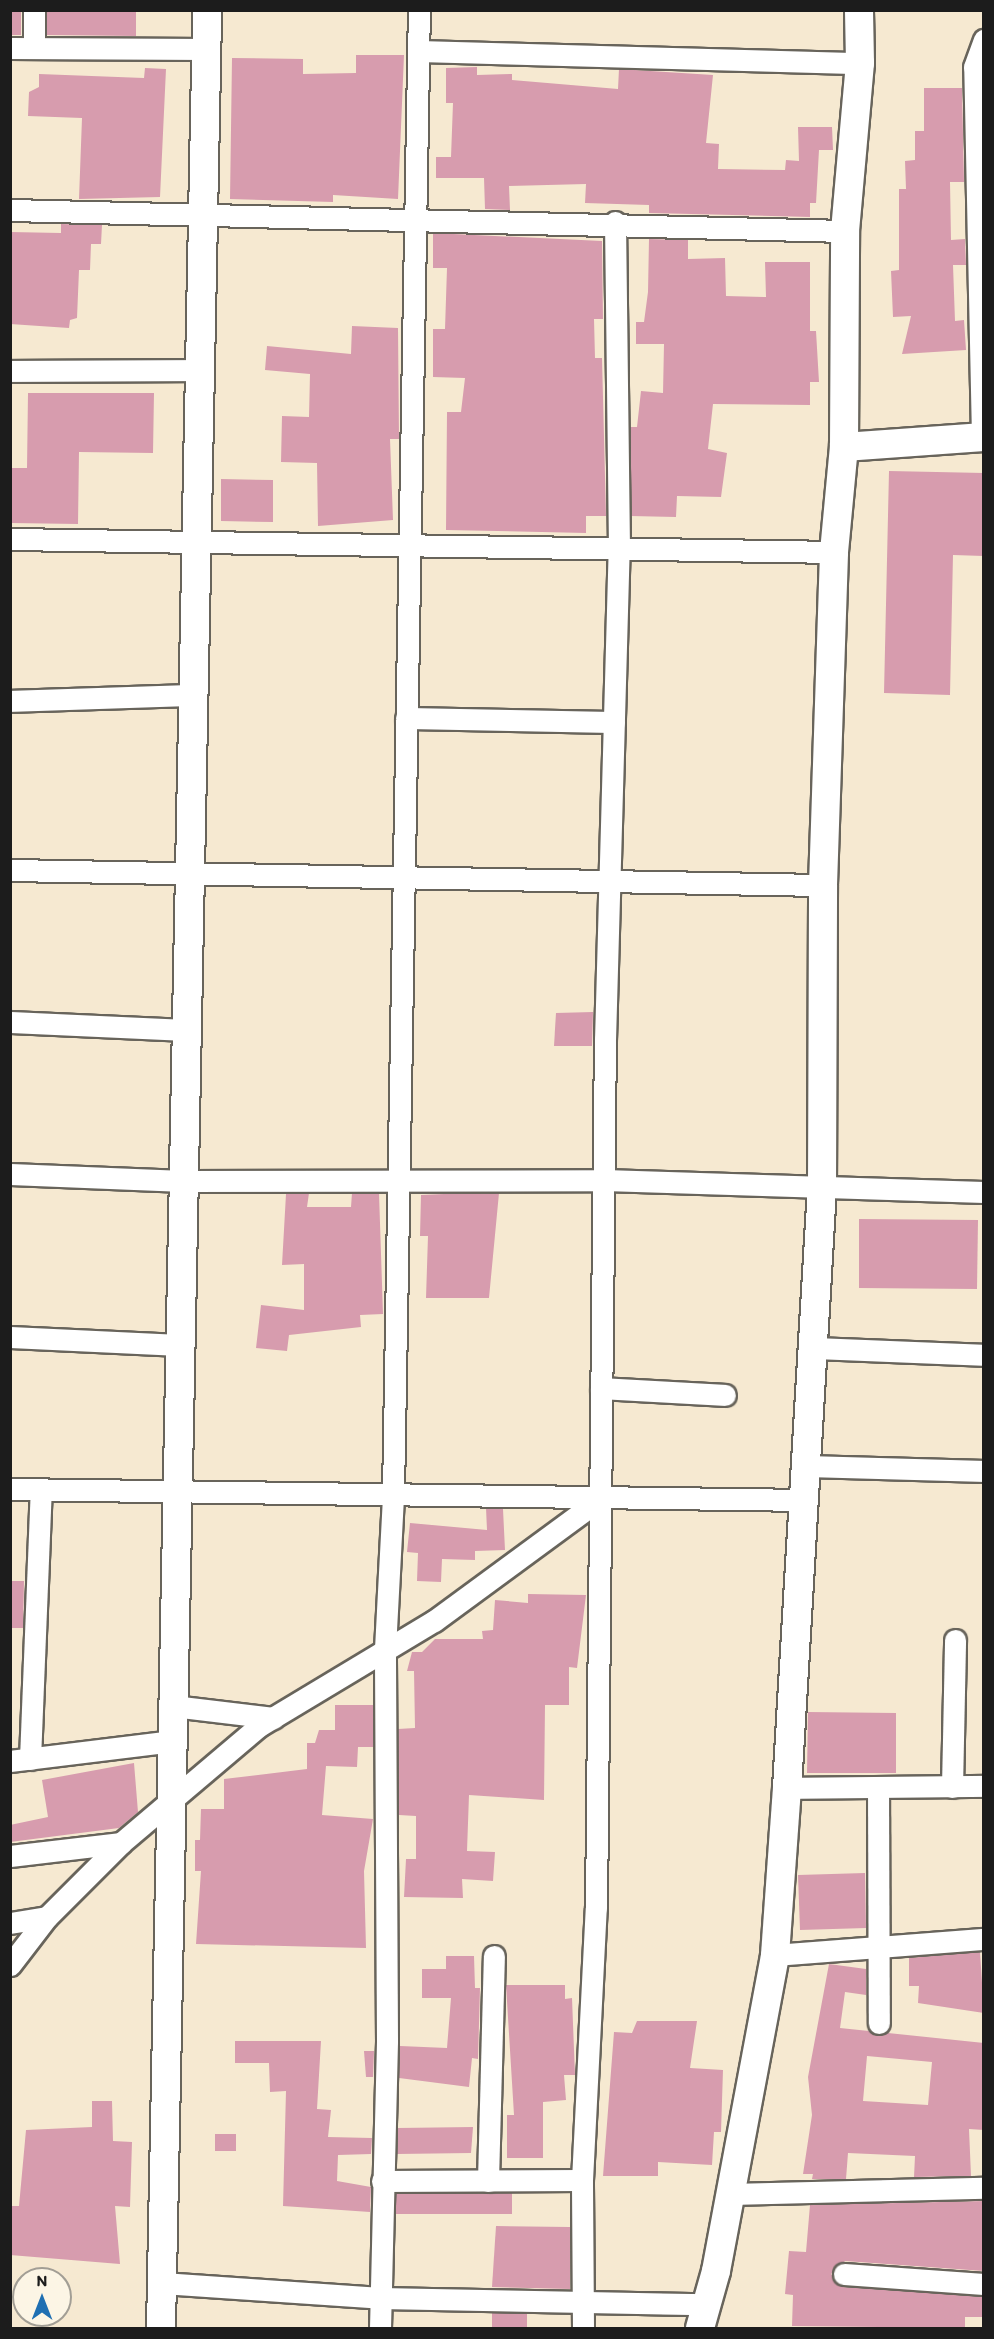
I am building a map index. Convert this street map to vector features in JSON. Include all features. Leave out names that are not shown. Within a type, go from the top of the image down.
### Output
[{"type":"street","points":[[34,10],[34,48]]},
{"type":"street","points":[[161,2328],[207,10]]},
{"type":"street","points":[[380,2328],[385,1649],[393,1494],[399,1182],[400,878],[411,544],[414,220],[420,10]]},
{"type":"street","points":[[162,2283],[381,2298],[584,2303],[703,2316],[730,2194],[775,1955],[787,1788],[808,1466],[822,1188],[823,885],[834,552],[844,447],[845,231],[860,63],[859,10]]},
{"type":"street","points":[[844,447],[983,437],[979,178],[974,67],[984,40]]},
{"type":"street","points":[[10,48],[207,49]]},
{"type":"street","points":[[420,51],[860,63]]},
{"type":"street","points":[[10,210],[414,220],[615,222],[845,231]]},
{"type":"street","points":[[583,2328],[582,2180],[596,1908],[603,1497],[601,1389],[604,1180],[619,548],[615,222]]},
{"type":"street","points":[[10,371],[200,370]]},
{"type":"street","points":[[10,540],[197,545],[411,544],[834,552]]},
{"type":"street","points":[[10,701],[194,695]]},
{"type":"street","points":[[406,718],[614,722]]},
{"type":"street","points":[[10,870],[823,885]]},
{"type":"street","points":[[10,1022],[187,1029]]},
{"type":"street","points":[[10,1174],[184,1181],[604,1180],[984,1192]]},
{"type":"street","points":[[10,1337],[180,1345]]},
{"type":"street","points":[[813,1348],[984,1355]]},
{"type":"street","points":[[601,1389],[724,1395]]},
{"type":"street","points":[[808,1466],[984,1471]]},
{"type":"street","points":[[10,1489],[806,1500]]},
{"type":"street","points":[[41,1489],[20,1760],[172,1741]]},
{"type":"street","points":[[10,1965],[47,1917],[121,1843],[273,1718],[385,1649],[434,1622],[603,1497]]},
{"type":"street","points":[[952,1787],[955,1640]]},
{"type":"street","points":[[173,1706],[273,1718]]},
{"type":"street","points":[[787,1788],[984,1786]]},
{"type":"street","points":[[878,1788],[881,1948],[879,2023]]},
{"type":"street","points":[[10,1856],[121,1843]]},
{"type":"street","points":[[10,1923],[47,1917]]},
{"type":"street","points":[[775,1955],[984,1939]]},
{"type":"street","points":[[488,2181],[494,1956]]},
{"type":"street","points":[[382,2181],[582,2180]]},
{"type":"street","points":[[730,2194],[984,2188]]},
{"type":"street","points":[[844,2274],[984,2284]]},
{"type":"building","points":[[10,10],[21,10],[21,35],[10,35]]},
{"type":"building","points":[[47,10],[136,10],[136,36],[47,35]]},
{"type":"building","points":[[356,55],[404,55],[398,199],[333,195],[333,202],[230,199],[232,58],[303,59],[303,74],[356,73]]},
{"type":"building","points":[[477,67],[477,75],[512,74],[512,80],[618,89],[619,69],[713,75],[706,143],[719,144],[718,169],[785,170],[786,160],[799,161],[798,127],[832,127],[833,150],[819,150],[816,203],[810,203],[810,217],[649,213],[649,205],[585,203],[586,184],[509,186],[510,210],[485,209],[484,178],[436,178],[436,157],[451,157],[453,103],[446,103],[446,68]]},
{"type":"building","points":[[145,68],[166,69],[160,197],[79,199],[82,118],[28,116],[29,92],[39,87],[39,74],[144,78]]},
{"type":"building","points":[[924,88],[962,88],[964,182],[950,182],[951,240],[965,239],[966,265],[953,265],[955,321],[964,320],[966,350],[902,354],[911,316],[893,317],[891,271],[899,270],[899,189],[906,189],[905,161],[915,160],[915,131],[924,131]]},
{"type":"building","points":[[61,224],[102,225],[101,244],[91,244],[90,270],[79,270],[77,318],[70,320],[69,328],[10,324],[10,232],[61,233]]},
{"type":"building","points":[[433,233],[602,241],[603,319],[594,319],[595,358],[602,358],[606,516],[586,516],[586,533],[446,530],[447,412],[461,412],[465,378],[433,377],[433,329],[445,329],[447,268],[433,268]]},
{"type":"building","points":[[649,239],[688,240],[688,259],[725,258],[726,296],[766,297],[765,262],[810,262],[810,331],[816,331],[819,382],[810,382],[810,405],[713,404],[708,449],[727,453],[721,497],[677,496],[676,517],[631,516],[630,427],[637,427],[641,391],[663,393],[664,344],[636,344],[636,322],[644,322],[648,292]]},
{"type":"building","points":[[352,326],[398,328],[399,439],[390,439],[393,520],[318,526],[317,463],[281,462],[282,416],[309,417],[310,374],[265,370],[267,346],[351,354]]},
{"type":"building","points":[[28,393],[154,393],[153,453],[79,452],[78,524],[10,523],[10,468],[27,468]]},
{"type":"building","points":[[889,471],[984,473],[984,556],[953,555],[950,695],[884,693]]},
{"type":"building","points":[[221,479],[273,480],[273,522],[221,521]]},
{"type":"building","points":[[593,1012],[592,1046],[554,1046],[556,1013]]},
{"type":"building","points":[[309,1193],[307,1207],[351,1207],[352,1193],[379,1193],[383,1314],[360,1315],[361,1327],[289,1335],[287,1351],[256,1348],[261,1305],[304,1310],[304,1264],[282,1265],[286,1194]]},
{"type":"building","points":[[499,1193],[489,1298],[426,1298],[428,1236],[420,1236],[421,1195]]},
{"type":"building","points":[[859,1219],[978,1220],[977,1289],[859,1288]]},
{"type":"building","points":[[486,1508],[503,1509],[505,1550],[475,1551],[475,1560],[442,1559],[441,1582],[417,1581],[418,1553],[407,1552],[410,1523],[487,1530]]},
{"type":"building","points":[[10,1581],[24,1581],[23,1628],[10,1628]]},
{"type":"building","points":[[528,1594],[586,1595],[577,1668],[569,1667],[569,1705],[545,1705],[544,1800],[469,1795],[467,1851],[495,1852],[493,1881],[462,1879],[463,1898],[404,1897],[406,1859],[416,1859],[416,1816],[399,1815],[398,1729],[415,1728],[414,1671],[407,1671],[412,1652],[422,1652],[435,1639],[483,1639],[482,1631],[493,1630],[495,1600],[528,1603]]},
{"type":"building","points":[[335,1705],[373,1705],[373,1747],[358,1747],[357,1767],[326,1766],[322,1815],[373,1819],[364,1871],[366,1948],[196,1944],[201,1871],[195,1871],[195,1840],[200,1840],[201,1809],[224,1809],[224,1779],[307,1769],[307,1743],[315,1743],[319,1730],[335,1730]]},
{"type":"building","points":[[808,1712],[896,1713],[896,1773],[807,1773]]},
{"type":"building","points":[[134,1763],[138,1812],[119,1828],[10,1842],[10,1825],[48,1817],[42,1780]]},
{"type":"building","points":[[865,1873],[866,1928],[800,1930],[798,1875]]},
{"type":"building","points":[[980,1952],[984,2013],[918,2003],[919,1986],[909,1986],[909,1958]]},
{"type":"building","points":[[446,1956],[474,1956],[475,1988],[480,1988],[478,2059],[472,2058],[469,2087],[399,2078],[400,2046],[447,2048],[451,1998],[422,1998],[422,1969],[446,1969]]},
{"type":"building","points":[[829,1964],[866,1969],[866,1995],[845,1992],[840,2028],[984,2043],[984,2130],[969,2129],[971,2176],[914,2177],[915,2156],[848,2153],[846,2179],[812,2179],[813,2174],[803,2174],[812,2115],[808,2077]],"holes":[[[867,2056],[932,2062],[928,2105],[863,2101]]]},
{"type":"building","points":[[506,1985],[565,1985],[565,1999],[572,1998],[575,2075],[564,2075],[566,2100],[543,2102],[543,2158],[507,2158],[507,2115],[514,2115]]},
{"type":"building","points":[[637,2021],[697,2021],[690,2068],[723,2070],[721,2132],[714,2132],[712,2165],[658,2162],[658,2176],[603,2176],[614,2032],[632,2033]]},
{"type":"building","points":[[235,2041],[321,2041],[317,2109],[331,2110],[328,2137],[372,2138],[371,2154],[338,2155],[337,2181],[371,2187],[370,2212],[283,2206],[286,2091],[270,2092],[269,2063],[235,2063]]},
{"type":"building","points":[[364,2051],[374,2051],[373,2077],[366,2077]]},
{"type":"building","points":[[92,2101],[112,2101],[113,2141],[132,2142],[130,2207],[115,2206],[120,2264],[10,2255],[10,2206],[19,2206],[26,2130],[92,2127]]},
{"type":"building","points":[[473,2127],[471,2153],[397,2154],[398,2128]]},
{"type":"building","points":[[215,2134],[236,2134],[236,2151],[215,2151]]},
{"type":"building","points":[[512,2193],[512,2214],[396,2214],[396,2194]]},
{"type":"building","points":[[984,2201],[984,2271],[845,2261],[831,2274],[843,2287],[984,2297],[984,2317],[965,2317],[965,2328],[792,2326],[793,2295],[785,2294],[789,2251],[806,2252],[810,2205]]},
{"type":"building","points":[[496,2226],[570,2227],[570,2289],[492,2287]]},
{"type":"building","points":[[492,2313],[527,2313],[527,2328],[492,2328]]}]
